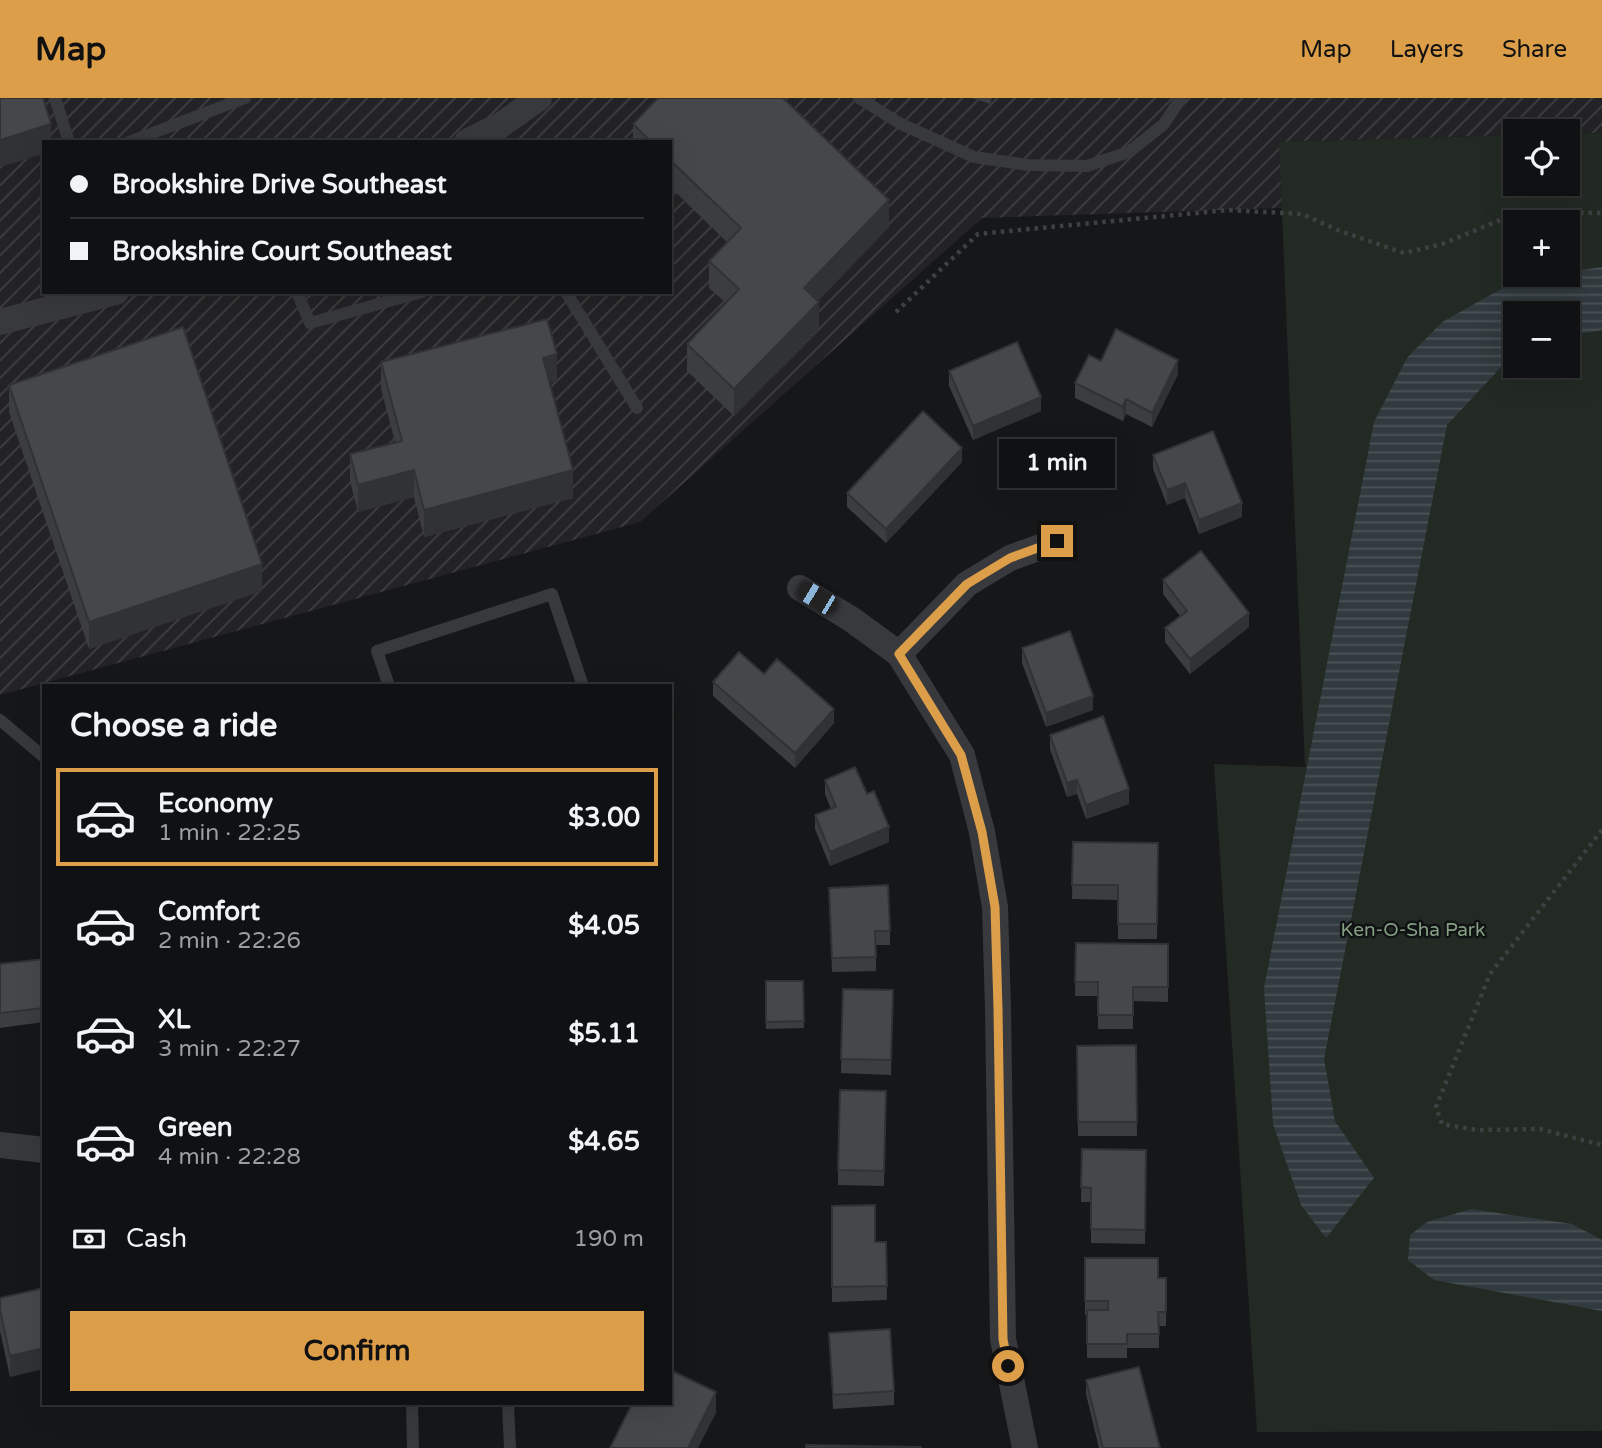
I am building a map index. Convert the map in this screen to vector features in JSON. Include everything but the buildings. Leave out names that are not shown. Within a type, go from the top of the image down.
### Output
[{"type":"street","points":[[473,140],[501,125],[538,98]]},
{"type":"street","points":[[0,322],[107,294]]},
{"type":"street","points":[[899,654],[967,584],[1010,558],[1057,541]]},
{"type":"street","points":[[800,588],[851,618],[899,654],[961,755],[982,832],[995,907],[1003,1339],[1025,1448]]},
{"type":"street","points":[[0,1145],[42,1150]]},
{"type":"lane","points":[[55,98],[68,140]]},
{"type":"lane","points":[[134,140],[245,98]]},
{"type":"lane","points":[[859,98],[901,124],[974,157],[1028,165],[1087,166],[1129,152],[1164,124],[1181,98]]},
{"type":"lane","points":[[298,294],[310,323],[415,294]]},
{"type":"lane","points":[[567,294],[637,408]]},
{"type":"lane","points":[[387,684],[377,650],[552,594],[582,684]]},
{"type":"lane","points":[[0,720],[42,755]]},
{"type":"lane","points":[[412,1405],[413,1448]]},
{"type":"lane","points":[[508,1405],[510,1448]]},
{"type":"path","points":[[896,312],[978,234],[1228,210],[1303,214],[1340,232],[1404,253],[1442,244],[1520,212],[1602,213]]},
{"type":"path","points":[[1602,830],[1490,974],[1436,1107],[1442,1124],[1477,1130],[1540,1129],[1602,1145]]},
{"type":"shaded area","points":[[0,98],[1602,98],[1602,133],[1580,134],[1580,119],[1503,119],[1503,135],[1280,142],[1282,208],[982,218],[640,522],[0,695]]},
{"type":"shaded area","points":[[1602,267],[1602,330],[1580,334],[1580,301],[1503,301],[1503,365],[1447,425],[1324,1059],[1335,1121],[1374,1178],[1326,1238],[1301,1205],[1273,1124],[1264,988],[1374,422],[1407,358],[1442,322],[1505,287],[1580,287],[1580,270]]},
{"type":"shaded area","points":[[1471,1209],[1572,1224],[1602,1240],[1602,1311],[1434,1280],[1408,1260],[1410,1235],[1427,1222]]},
{"type":"green space","name":"Ken-O-Sha Park","points":[[1602,133],[1602,1431],[1257,1432],[1214,764],[1305,767],[1279,142],[1503,135],[1503,196],[1580,196],[1580,134]]},
{"type":"route","points":[[1008,1366],[1003,1339],[995,907],[982,832],[961,755],[899,654],[967,584],[1010,558],[1057,541]]}]
